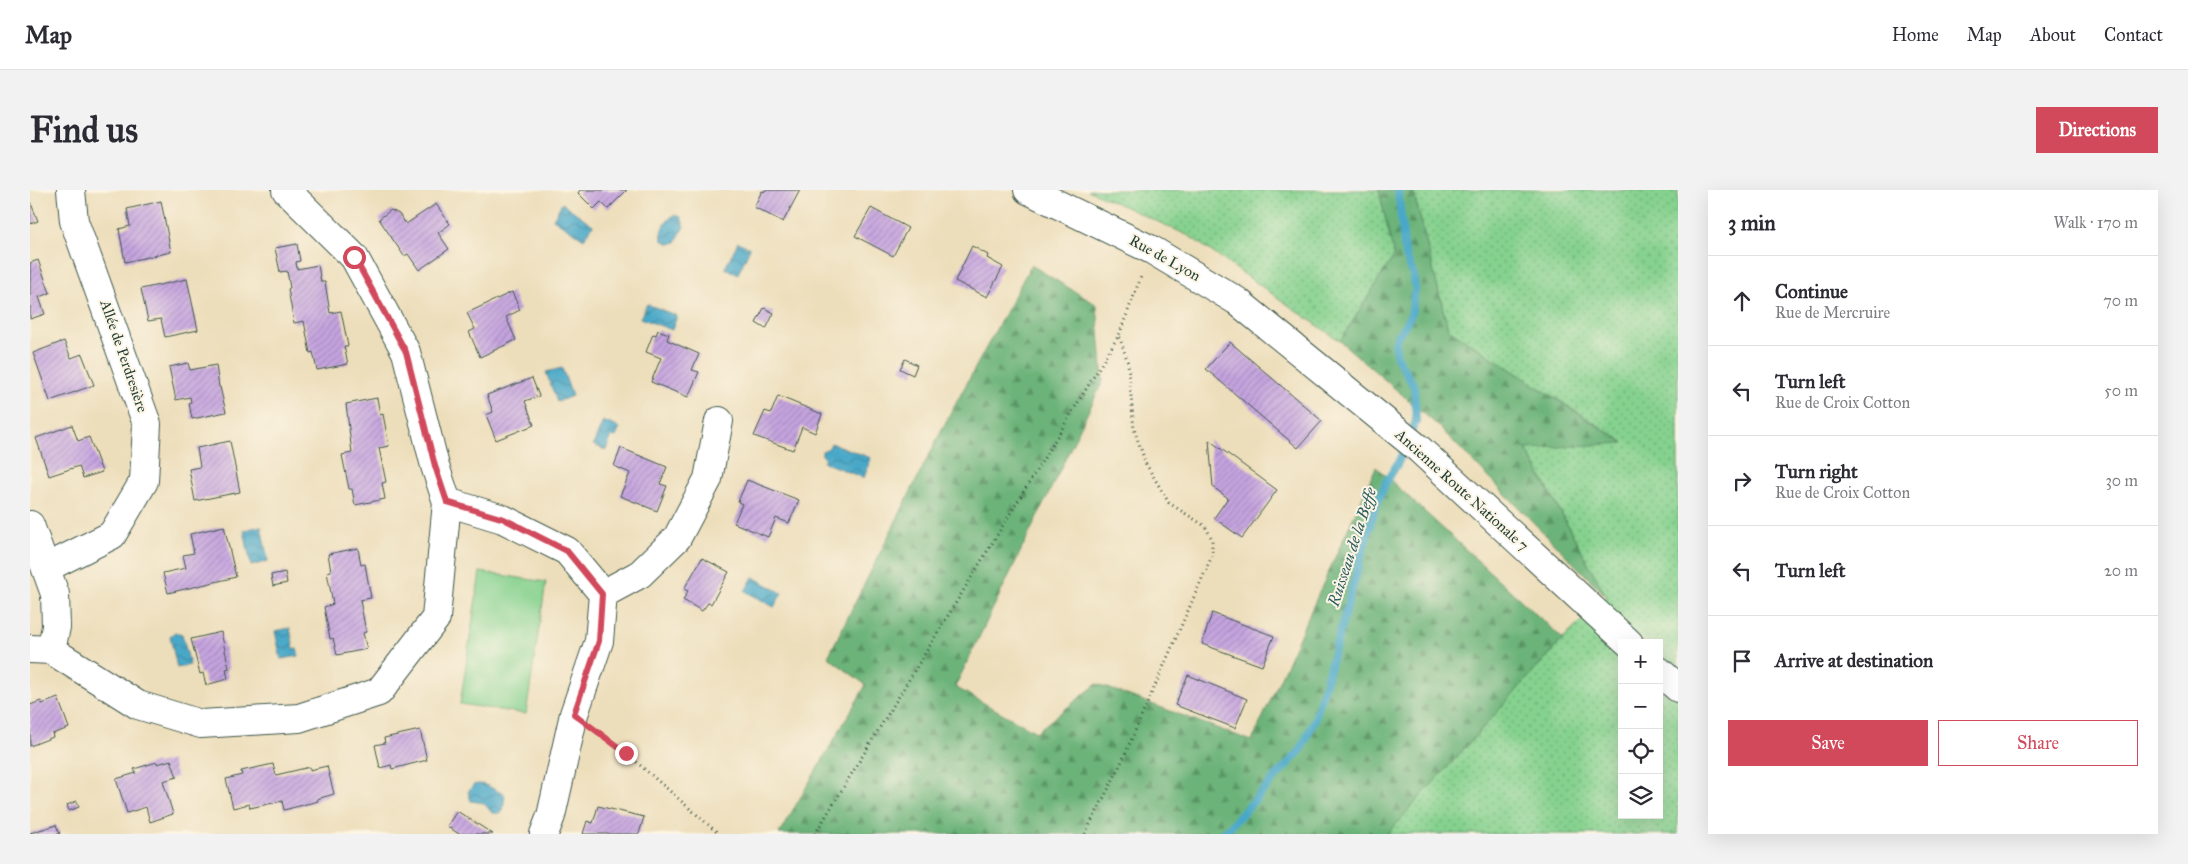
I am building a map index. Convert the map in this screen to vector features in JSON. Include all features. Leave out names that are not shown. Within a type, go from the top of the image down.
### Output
[{"type":"street","name":"Allée de Perdresière","points":[[46,568],[112,534],[144,481],[147,424],[74,222],[71,190]]},
{"type":"street","points":[[30,525],[55,594],[56,627],[40,650],[138,705],[202,724],[299,718],[379,692],[436,618],[447,502],[435,466],[406,352],[354,257],[286,190]]},
{"type":"street","name":"Rue de Lyon","points":[[1028,190],[1152,250],[1237,300],[1291,344]]},
{"type":"street","name":"Ancienne Route Nationale 7","points":[[1291,344],[1419,449],[1625,639]]},
{"type":"street","points":[[602,594],[640,574],[677,538],[708,479],[719,421]]},
{"type":"street","points":[[447,502],[504,519],[567,551],[602,594],[599,641],[574,714],[551,816],[544,834]]},
{"type":"street","points":[[1663,675],[1678,688]]},
{"type":"path","points":[[815,834],[1119,335],[1152,250]]},
{"type":"path","points":[[1086,834],[1118,770],[1212,556],[1212,538],[1205,526],[1169,503],[1146,464],[1134,429],[1128,363],[1119,335]]},
{"type":"path","points":[[574,714],[626,753],[719,834]]},
{"type":"green space","points":[[1088,190],[1379,190],[1394,256],[1340,341],[1189,236]]},
{"type":"green space","points":[[1379,190],[1413,190],[1448,329],[1624,443],[1526,449],[1606,596],[1436,424],[1340,341],[1394,256]]},
{"type":"green space","points":[[1413,190],[1678,190],[1678,834],[1387,834],[1563,639],[1606,596],[1526,448],[1624,442],[1448,329]]},
{"type":"green space","points":[[1031,265],[1097,305],[1103,381],[955,687],[1036,732],[1097,684],[1252,741],[1376,467],[1563,639],[1387,834],[779,834],[866,685],[828,657],[942,429]]},
{"type":"green space","points":[[480,572],[546,582],[526,714],[460,704]]},
{"type":"water","points":[[562,203],[593,225],[584,239],[553,219]]},
{"type":"water","points":[[675,215],[681,217],[684,226],[676,242],[670,244],[662,240],[662,233],[667,222]]},
{"type":"water","points":[[738,242],[750,248],[738,274],[725,268]]},
{"type":"water","points":[[647,304],[677,316],[672,330],[640,318]]},
{"type":"water","points":[[562,368],[572,396],[557,402],[546,372]]},
{"type":"water","points":[[603,421],[620,428],[616,437],[612,436],[606,450],[593,445]]},
{"type":"water","points":[[831,443],[871,458],[864,478],[823,462],[825,458],[822,455],[822,451],[829,448]]},
{"type":"water","points":[[261,526],[268,561],[251,566],[244,530]]},
{"type":"water","points":[[753,577],[782,593],[774,607],[745,591]]},
{"type":"water","points":[[290,628],[294,649],[297,649],[299,656],[281,659],[275,631]]},
{"type":"water","points":[[175,632],[182,634],[190,665],[177,668],[170,636]]},
{"type":"water","points":[[473,785],[488,786],[505,795],[503,810],[499,813],[492,813],[484,803],[471,801],[468,792]]},
{"type":"building","points":[[580,190],[627,190],[608,209],[601,202],[594,209],[578,193]]},
{"type":"building","points":[[765,190],[800,190],[783,222],[754,207],[762,191],[764,192]]},
{"type":"building","points":[[30,201],[38,221],[30,224]]},
{"type":"building","points":[[161,201],[171,252],[125,262],[119,229],[130,226],[127,209]]},
{"type":"building","points":[[436,204],[450,224],[438,233],[449,249],[419,270],[408,254],[404,256],[379,219],[391,210],[399,214],[406,224]]},
{"type":"building","points":[[871,208],[908,228],[893,256],[855,236]]},
{"type":"building","points":[[297,244],[300,261],[296,262],[297,269],[318,265],[321,282],[325,282],[330,313],[341,311],[348,346],[344,346],[348,364],[317,370],[313,352],[310,353],[304,321],[294,323],[287,271],[280,272],[275,248]]},
{"type":"building","points":[[972,246],[988,255],[987,258],[1003,267],[987,297],[955,281]]},
{"type":"building","points":[[38,260],[50,293],[39,297],[45,314],[30,319],[30,263]]},
{"type":"building","points":[[187,279],[198,330],[165,337],[161,319],[148,321],[141,289]]},
{"type":"building","points":[[512,292],[520,310],[506,317],[516,340],[480,357],[469,332],[475,329],[467,313]]},
{"type":"building","points":[[764,308],[774,313],[766,329],[756,323]]},
{"type":"building","points":[[658,330],[669,334],[667,340],[699,354],[692,370],[699,372],[688,397],[651,382],[661,358],[646,352],[653,334],[656,335]]},
{"type":"building","points":[[64,341],[71,358],[82,354],[94,385],[50,401],[33,353]]},
{"type":"building","points":[[1230,342],[1322,421],[1298,448],[1206,369]]},
{"type":"building","points":[[905,359],[917,365],[913,375],[900,369]]},
{"type":"building","points":[[188,363],[190,370],[216,365],[219,387],[226,412],[192,419],[189,403],[191,402],[190,397],[176,400],[169,367]]},
{"type":"building","points":[[532,378],[539,396],[525,401],[534,425],[496,440],[486,415],[493,412],[487,395]]},
{"type":"building","points":[[778,396],[822,414],[815,433],[802,427],[793,450],[754,436],[765,411],[771,413]]},
{"type":"building","points":[[377,398],[380,415],[383,414],[389,446],[379,448],[386,482],[382,483],[385,499],[355,505],[352,489],[349,489],[342,455],[352,453],[346,404]]},
{"type":"building","points":[[72,425],[78,441],[89,437],[102,472],[83,478],[79,466],[49,476],[36,438]]},
{"type":"building","points":[[1209,440],[1277,490],[1242,538],[1214,518],[1228,498],[1213,487]]},
{"type":"building","points":[[230,441],[240,492],[195,501],[189,469],[200,467],[197,448]]},
{"type":"building","points":[[621,448],[667,467],[660,484],[667,486],[657,511],[620,496],[630,473],[614,466]]},
{"type":"building","points":[[747,480],[799,500],[789,523],[776,518],[768,537],[734,523],[742,504],[738,502]]},
{"type":"building","points":[[224,526],[236,577],[168,593],[163,573],[186,568],[183,555],[194,553],[190,534]]},
{"type":"building","points":[[358,548],[361,565],[365,564],[371,598],[360,600],[366,632],[363,633],[367,649],[337,655],[333,638],[330,639],[324,607],[333,604],[327,572],[331,571],[328,554]]},
{"type":"building","points":[[702,558],[729,572],[711,604],[708,603],[702,611],[683,600],[688,591],[684,589]]},
{"type":"building","points":[[285,572],[287,583],[273,586],[271,575]]},
{"type":"building","points":[[1212,613],[1274,636],[1262,666],[1202,644]]},
{"type":"building","points":[[221,632],[229,668],[226,669],[228,679],[206,685],[203,673],[200,674],[191,639]]},
{"type":"building","points":[[1188,675],[1247,699],[1235,728],[1175,705]]},
{"type":"building","points":[[58,698],[69,728],[52,734],[53,737],[30,746],[30,705],[41,701],[42,704]]},
{"type":"building","points":[[420,730],[427,760],[392,769],[391,765],[380,768],[375,745],[385,743],[384,738]]},
{"type":"building","points":[[171,760],[177,777],[163,781],[173,814],[150,822],[146,807],[127,813],[116,779],[136,773],[134,769]]},
{"type":"building","points":[[273,764],[276,775],[310,767],[310,770],[327,766],[334,794],[317,799],[318,801],[284,810],[282,801],[250,808],[249,804],[233,808],[226,779],[242,775],[241,771]]},
{"type":"building","points":[[77,801],[79,807],[69,811],[67,805]]},
{"type":"building","points":[[598,806],[644,817],[639,834],[583,834],[587,821],[593,823]]},
{"type":"building","points":[[457,811],[493,834],[459,834],[447,826]]},
{"type":"building","points":[[56,825],[60,834],[30,834],[30,833]]},
{"type":"waterway","name":"Ruisseau de la Beffe","points":[[1223,834],[1300,751],[1315,719],[1375,508],[1386,482],[1398,463],[1416,421],[1414,386],[1397,357],[1395,345],[1397,337],[1411,315],[1415,289],[1414,276],[1405,254],[1398,190]]},
{"type":"route","points":[[354,257],[406,352],[435,466],[447,502],[504,519],[567,551],[602,594],[599,641],[574,714],[626,753]]}]
